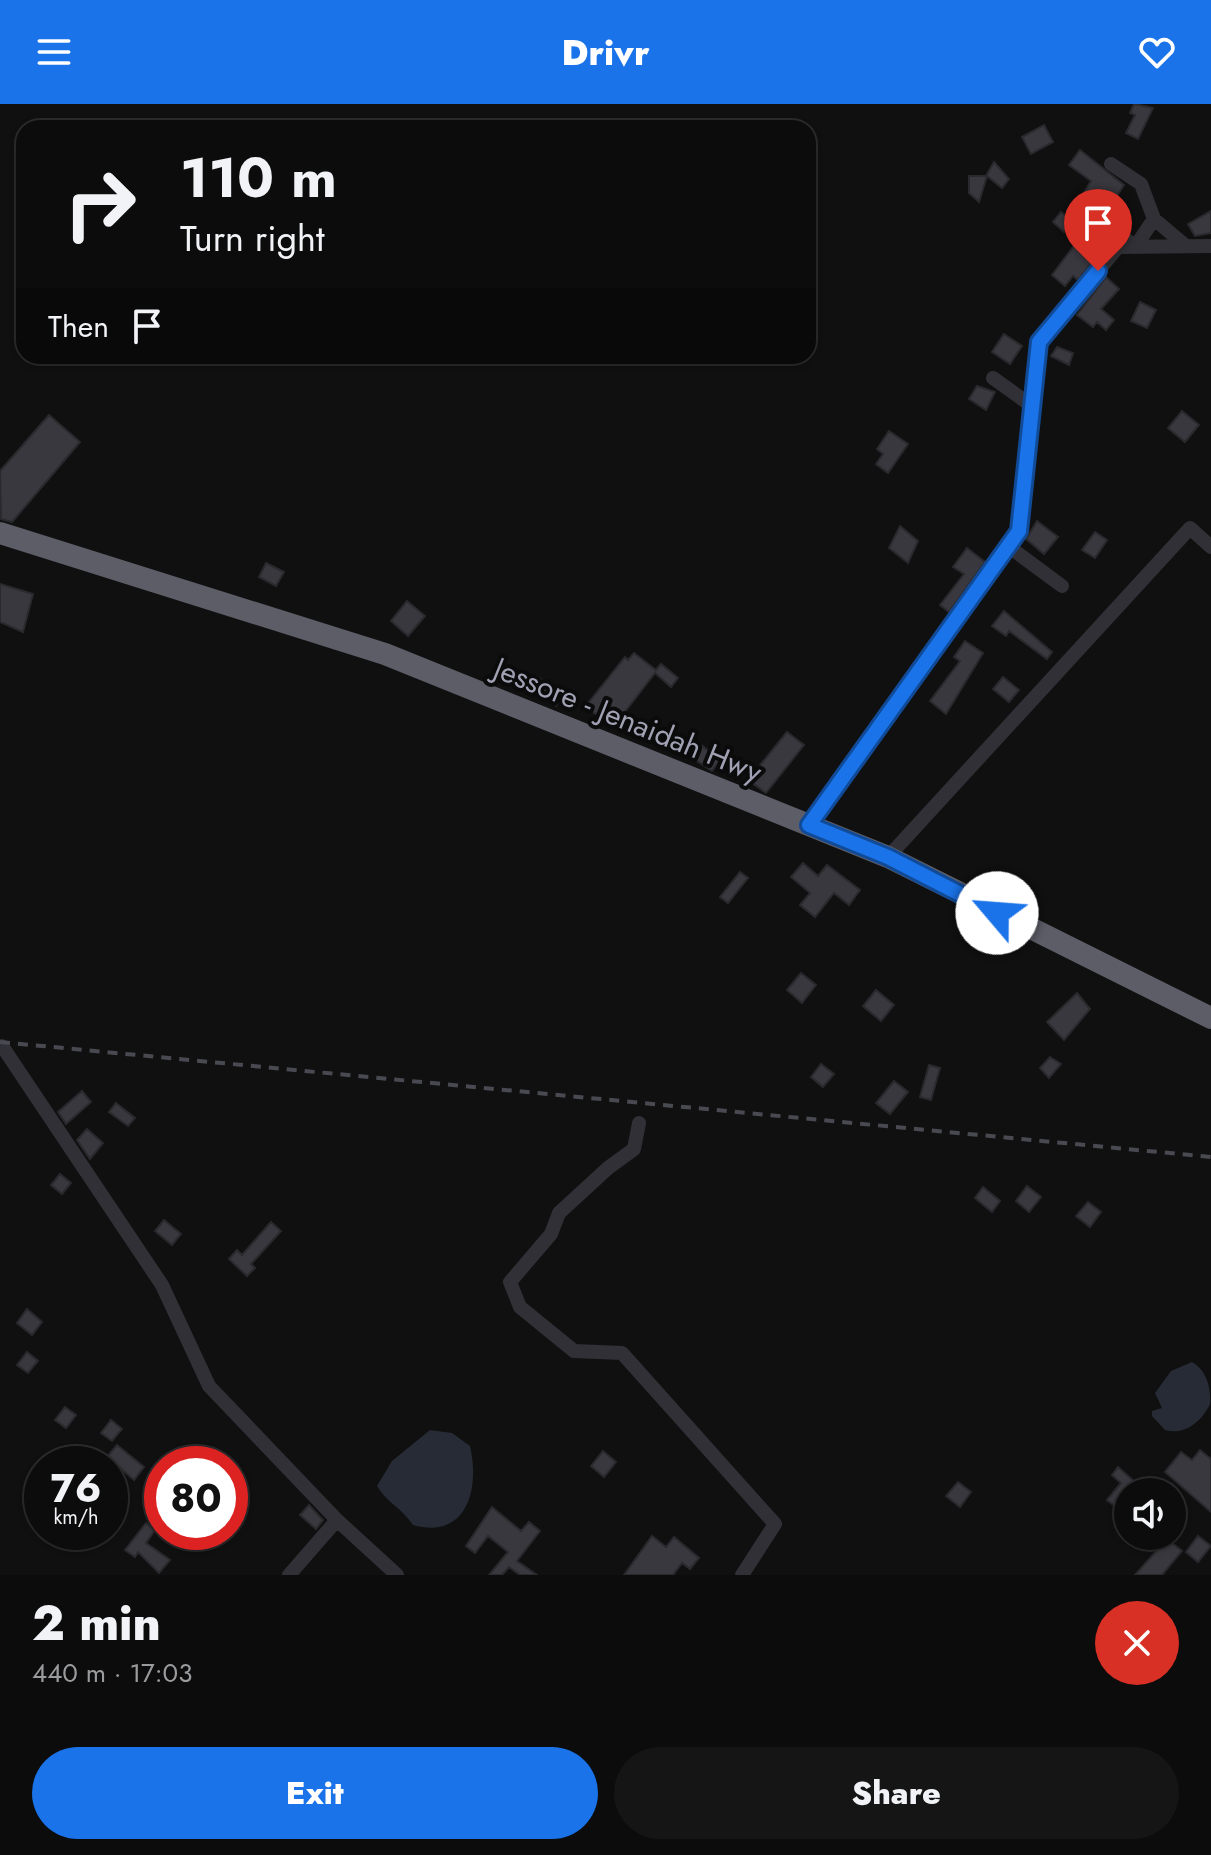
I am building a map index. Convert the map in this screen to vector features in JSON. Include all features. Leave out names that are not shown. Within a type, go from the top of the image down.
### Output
[{"type":"highway","name":"Jessore - Jenaidah Hwy","points":[[0,533],[385,654],[888,857],[1211,1018]]},
{"type":"street","points":[[1111,164],[1141,184],[1154,219],[1186,246]]},
{"type":"street","points":[[1135,247],[1154,219]]},
{"type":"street","points":[[1113,228],[1135,247]]},
{"type":"street","points":[[809,825],[1019,531],[1039,342],[1118,247],[1211,246]]},
{"type":"street","points":[[993,378],[1032,406]]},
{"type":"street","points":[[888,857],[1190,528],[1211,547]]},
{"type":"street","points":[[1008,546],[1062,586]]},
{"type":"street","points":[[2,1046],[162,1285],[209,1386],[337,1520],[397,1575]]},
{"type":"street","points":[[639,1123],[634,1149],[608,1168],[559,1213],[551,1234],[510,1282],[520,1307],[574,1351],[622,1353],[775,1524],[742,1575]]},
{"type":"street","points":[[289,1575],[337,1520]]},
{"type":"shaded area","points":[[1192,1362],[1207,1380],[1210,1404],[1192,1426],[1179,1431],[1165,1430],[1152,1416],[1152,1411],[1162,1408],[1155,1393],[1171,1371]]},
{"type":"shaded area","points":[[430,1430],[452,1433],[470,1446],[473,1462],[471,1494],[466,1507],[446,1525],[431,1528],[413,1525],[377,1486],[392,1461]]},
{"type":"building","points":[[1134,104],[1153,108],[1138,139],[1126,133],[1135,115],[1130,113]]},
{"type":"building","points":[[1044,125],[1053,142],[1031,154],[1022,137]]},
{"type":"building","points":[[1080,150],[1124,185],[1115,199],[1104,192],[1097,203],[1083,194],[1091,181],[1069,165]]},
{"type":"building","points":[[994,162],[1009,179],[1002,188],[987,176],[979,202],[969,193],[969,176],[986,176]]},
{"type":"building","points":[[1211,211],[1211,233],[1195,236],[1188,224]]},
{"type":"building","points":[[1061,212],[1073,221],[1064,232],[1053,222]]},
{"type":"building","points":[[1076,243],[1095,259],[1078,280],[1073,276],[1065,286],[1052,275]]},
{"type":"building","points":[[1106,277],[1119,289],[1101,309],[1114,320],[1106,330],[1097,322],[1093,327],[1077,315]]},
{"type":"building","points":[[1140,302],[1156,310],[1147,328],[1131,321]]},
{"type":"building","points":[[1004,334],[1022,346],[1010,364],[992,352]]},
{"type":"building","points":[[1057,347],[1073,353],[1069,365],[1051,356]]},
{"type":"building","points":[[977,386],[995,392],[986,410],[969,399]]},
{"type":"building","points":[[1182,411],[1199,425],[1185,442],[1168,428]]},
{"type":"building","points":[[49,415],[80,442],[12,522],[1,519],[0,471]]},
{"type":"building","points":[[889,431],[908,444],[888,473],[876,464],[883,454],[877,449]]},
{"type":"building","points":[[1037,521],[1058,537],[1044,554],[1026,539]]},
{"type":"building","points":[[900,526],[918,541],[908,563],[889,548]]},
{"type":"building","points":[[1095,532],[1107,540],[1095,558],[1082,550]]},
{"type":"building","points":[[967,548],[985,562],[949,612],[940,605],[964,574],[953,567]]},
{"type":"building","points":[[266,563],[284,572],[276,586],[259,577]]},
{"type":"building","points":[[0,584],[33,594],[23,632],[0,622]]},
{"type":"building","points":[[407,601],[425,616],[408,636],[391,621]]},
{"type":"building","points":[[1004,611],[1052,652],[1047,659],[1009,631],[1006,636],[992,626]]},
{"type":"building","points":[[965,641],[983,653],[946,714],[930,701],[960,661],[954,657]]},
{"type":"building","points":[[634,653],[656,670],[661,664],[678,678],[671,687],[655,673],[614,726],[585,707],[625,657],[628,660]]},
{"type":"building","points":[[537,676],[563,697],[556,706],[529,686]]},
{"type":"building","points":[[1003,677],[1019,690],[1009,702],[993,689]]},
{"type":"building","points":[[787,732],[804,745],[766,793],[748,780]]},
{"type":"building","points":[[690,736],[720,760],[712,771],[679,749]]},
{"type":"building","points":[[803,863],[818,876],[827,865],[860,890],[849,905],[834,893],[815,917],[800,905],[810,893],[791,877]]},
{"type":"building","points":[[740,872],[748,878],[728,903],[720,897]]},
{"type":"building","points":[[801,973],[816,985],[802,1003],[787,990]]},
{"type":"building","points":[[876,990],[894,1005],[881,1021],[863,1006]]},
{"type":"building","points":[[1077,993],[1090,1009],[1064,1040],[1047,1022]]},
{"type":"building","points":[[1050,1057],[1061,1064],[1049,1078],[1040,1068]]},
{"type":"building","points":[[821,1064],[834,1074],[823,1087],[811,1077]]},
{"type":"building","points":[[929,1065],[940,1068],[931,1100],[920,1097]]},
{"type":"building","points":[[894,1081],[908,1092],[890,1114],[876,1103]]},
{"type":"building","points":[[82,1091],[91,1102],[66,1124],[58,1112]]},
{"type":"building","points":[[116,1103],[135,1118],[128,1126],[109,1112]]},
{"type":"building","points":[[87,1129],[103,1143],[90,1159],[77,1140]]},
{"type":"building","points":[[60,1174],[71,1183],[62,1194],[51,1185]]},
{"type":"building","points":[[1027,1186],[1041,1197],[1029,1212],[1016,1201]]},
{"type":"building","points":[[983,1187],[1000,1201],[992,1212],[975,1198]]},
{"type":"building","points":[[1088,1202],[1101,1212],[1090,1227],[1076,1216]]},
{"type":"building","points":[[164,1220],[181,1234],[172,1245],[155,1231]]},
{"type":"building","points":[[271,1222],[281,1231],[251,1264],[255,1268],[247,1276],[229,1259],[237,1250],[242,1255]]},
{"type":"building","points":[[27,1309],[42,1322],[32,1335],[17,1323]]},
{"type":"building","points":[[27,1352],[38,1361],[28,1373],[17,1365]]},
{"type":"building","points":[[65,1407],[76,1415],[66,1428],[55,1420]]},
{"type":"building","points":[[111,1420],[122,1429],[112,1441],[101,1433]]},
{"type":"building","points":[[1200,1450],[1211,1459],[1211,1512],[1186,1490],[1186,1478],[1172,1478],[1165,1472],[1181,1452],[1192,1460]]},
{"type":"building","points":[[603,1451],[616,1462],[604,1477],[591,1466]]},
{"type":"building","points":[[128,1454],[144,1467],[134,1480],[128,1475]]},
{"type":"building","points":[[1118,1467],[1130,1478],[1115,1478],[1112,1475]]},
{"type":"building","points":[[958,1482],[971,1492],[960,1507],[946,1496]]},
{"type":"building","points":[[1114,1492],[1114,1505],[1107,1500]]},
{"type":"building","points":[[309,1505],[323,1520],[316,1529],[300,1515]]},
{"type":"building","points":[[492,1507],[521,1531],[529,1522],[540,1531],[517,1561],[537,1575],[520,1575],[509,1567],[502,1575],[489,1575],[508,1552],[488,1536],[475,1553],[466,1546]]},
{"type":"building","points":[[144,1526],[144,1550],[156,1550],[170,1560],[159,1573],[138,1552],[135,1557],[125,1550]]},
{"type":"building","points":[[652,1536],[666,1547],[674,1537],[699,1558],[690,1569],[682,1563],[673,1575],[624,1575]]},
{"type":"building","points":[[1198,1536],[1211,1546],[1198,1562],[1186,1552]]},
{"type":"building","points":[[1157,1550],[1182,1551],[1162,1575],[1135,1575]]},
{"type":"railway","points":[[0,1042],[1211,1157]]},
{"type":"route","points":[[997,913],[888,857],[809,825],[1019,531],[1039,342],[1098,271]]}]
